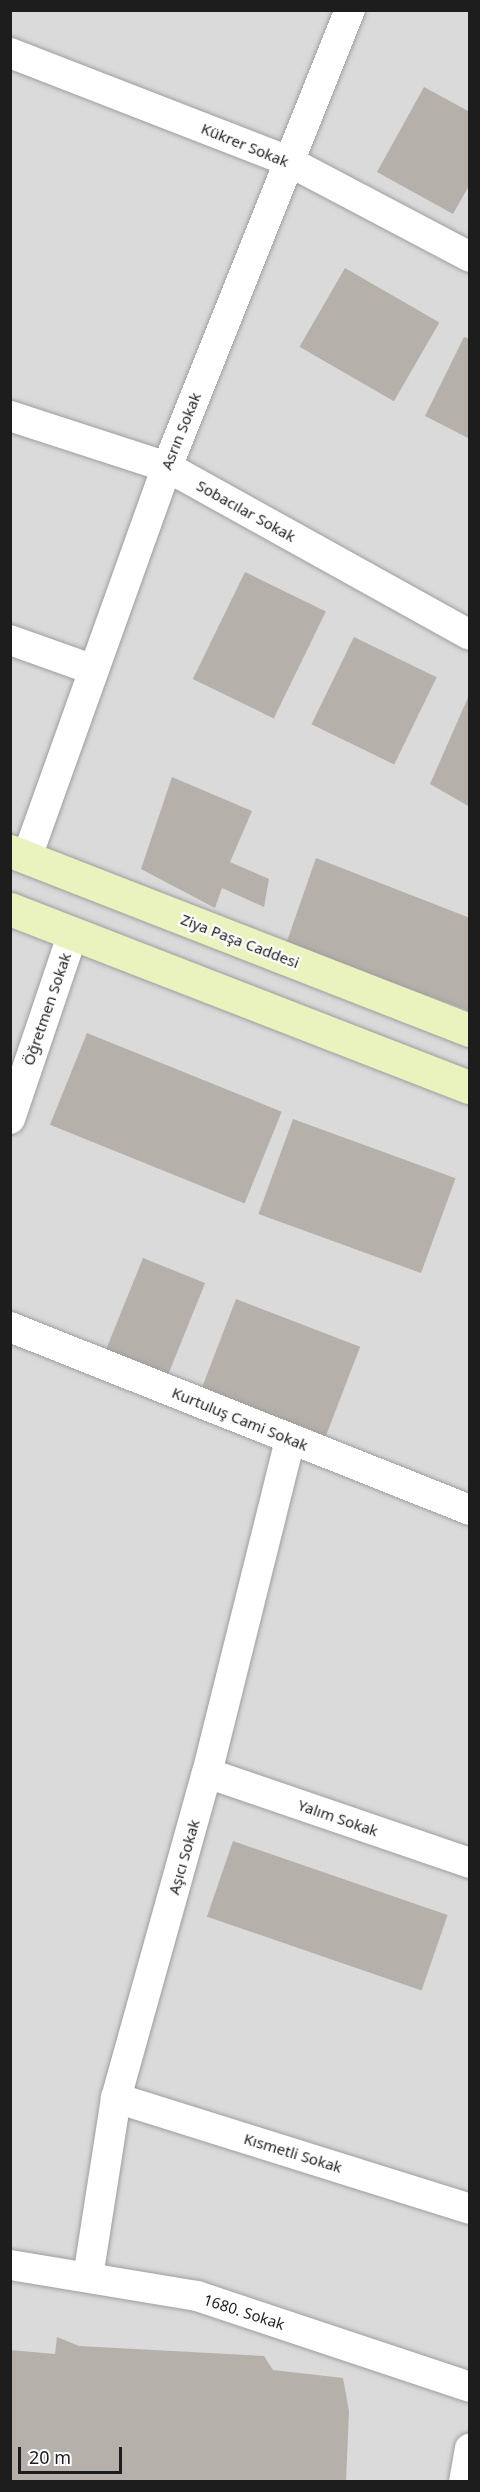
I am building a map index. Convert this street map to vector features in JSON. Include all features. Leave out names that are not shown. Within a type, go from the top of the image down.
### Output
[{"type":"main road","name":"Ziya Paşa Caddesi","points":[[19,854],[470,1030]]},
{"type":"main road","points":[[10,909],[470,1088]]},
{"type":"street","name":"Asrın Sokak","points":[[19,854],[166,467],[350,10]]},
{"type":"street","name":"Kükrer Sokak","points":[[10,53],[288,161],[470,257]]},
{"type":"street","name":"Sobacılar Sokak","points":[[10,416],[166,467],[470,634]]},
{"type":"street","points":[[10,640],[91,669]]},
{"type":"street","name":"Öğretmen Sokak","points":[[10,1119],[73,933]]},
{"type":"street","name":"Kurtuluş Cami Sokak","points":[[10,1327],[470,1509]]},
{"type":"street","name":"Aşıcı Sokak","points":[[88,2277],[116,2098],[207,1773],[290,1439]]},
{"type":"street","name":"Yalım Sokak","points":[[207,1773],[470,1863]]},
{"type":"street","name":"Kısmetli Sokak","points":[[116,2098],[470,2209]]},
{"type":"street","name":"1680. Sokak","points":[[10,2265],[197,2296],[470,2387]]},
{"type":"street","points":[[464,2481],[470,2449]]},
{"type":"shaded area","points":[[11,11],[469,11],[469,2481],[11,2481]]},
{"type":"building","points":[[424,87],[470,112],[470,184],[453,214],[377,172]]},
{"type":"building","points":[[345,268],[439,322],[394,401],[300,347]]},
{"type":"building","points":[[464,337],[470,339],[470,439],[425,416]]},
{"type":"building","points":[[245,572],[326,611],[274,718],[193,679]]},
{"type":"building","points":[[354,637],[437,677],[394,765],[311,724]]},
{"type":"building","points":[[470,693],[470,807],[430,784]]},
{"type":"building","points":[[172,777],[252,811],[230,862],[269,879],[264,907],[222,888],[215,908],[141,869]]},
{"type":"building","points":[[316,858],[470,918],[470,1011],[286,944]]},
{"type":"building","points":[[87,1033],[282,1112],[245,1203],[50,1125]]},
{"type":"building","points":[[293,1119],[456,1178],[421,1273],[258,1214]]},
{"type":"building","points":[[143,1258],[205,1283],[168,1376],[106,1351]]},
{"type":"building","points":[[236,1299],[360,1347],[326,1436],[202,1389]]},
{"type":"building","points":[[233,1841],[448,1915],[422,1991],[207,1917]]},
{"type":"building","points":[[57,2337],[79,2346],[264,2356],[273,2370],[343,2378],[349,2411],[346,2482],[10,2482],[10,2350],[55,2354]]}]
